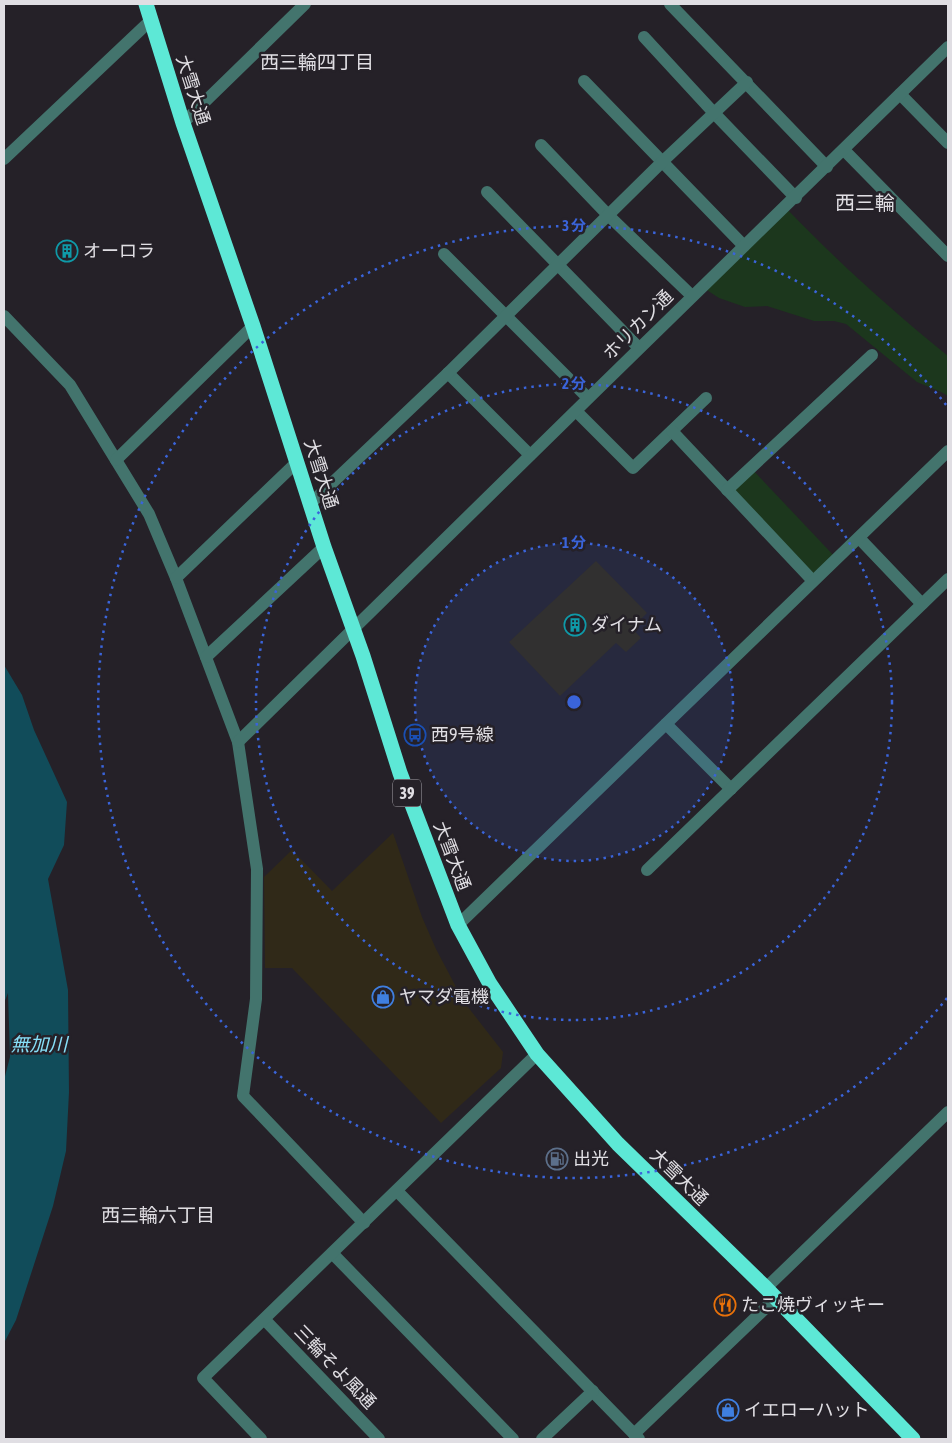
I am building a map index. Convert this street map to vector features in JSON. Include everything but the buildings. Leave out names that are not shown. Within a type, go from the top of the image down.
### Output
[{"type":"highway","name":"大雪大通","points":[[146,4],[183,123],[253,326],[324,547],[353,628],[400,773],[458,925],[490,984],[537,1054],[618,1144],[771,1293],[913,1439]]},
{"type":"street","points":[[183,123],[305,4]]},
{"type":"street","points":[[670,4],[827,167]]},
{"type":"street","points":[[4,160],[151,20]]},
{"type":"street","points":[[644,38],[714,114],[796,198]]},
{"type":"street","name":"ホリカン通","points":[[353,628],[692,296],[796,198],[948,47]]},
{"type":"street","points":[[584,82],[744,246]]},
{"type":"street","points":[[311,503],[448,373],[662,162],[747,82]]},
{"type":"street","points":[[900,94],[948,143]]},
{"type":"street","points":[[541,145],[608,215],[692,296]]},
{"type":"street","points":[[844,150],[948,256]]},
{"type":"street","points":[[486,192],[639,348]]},
{"type":"street","points":[[444,254],[588,398]]},
{"type":"street","points":[[4,316],[70,384],[149,514],[176,578],[238,742],[257,869],[256,999],[243,1096],[364,1223]]},
{"type":"street","points":[[116,460],[253,326]]},
{"type":"street","points":[[727,490],[872,356]]},
{"type":"street","points":[[448,373],[530,455]]},
{"type":"street","points":[[576,410],[633,468],[706,398]]},
{"type":"street","points":[[672,431],[813,581]]},
{"type":"street","points":[[458,925],[948,451]]},
{"type":"street","points":[[176,578],[297,462]]},
{"type":"street","points":[[860,538],[922,604]]},
{"type":"street","points":[[206,657],[324,547]]},
{"type":"street","points":[[647,870],[948,579]]},
{"type":"street","points":[[238,742],[353,628]]},
{"type":"street","points":[[666,724],[730,789]]},
{"type":"street","points":[[259,1439],[203,1378],[537,1054]]},
{"type":"street","points":[[397,1191],[636,1437],[771,1293],[948,1112]]},
{"type":"street","points":[[332,1254],[513,1439]]},
{"type":"street","name":"三輪そよ風通","points":[[264,1320],[379,1439]]},
{"type":"street","points":[[542,1439],[593,1391]]},
{"type":"shaded area","name":"ダイナム","points":[[596,561],[647,613],[632,628],[641,638],[626,652],[616,643],[560,696],[509,642]]},
{"type":"shaded area","points":[[393,833],[422,917],[436,949],[464,1002],[503,1052],[501,1068],[441,1123],[292,968],[265,968],[264,877],[292,850],[332,891]]},
{"type":"green space","points":[[785,207],[824,247],[948,356],[948,396],[917,382],[846,324],[834,321],[814,321],[767,306],[745,307],[719,298],[702,287]]},
{"type":"green space","points":[[751,468],[837,559],[813,581],[727,490]]},
{"type":"water","name":"無加川","points":[[4,665],[22,695],[34,730],[67,802],[64,845],[48,879],[68,990],[69,1092],[66,1151],[53,1206],[16,1320],[4,1343],[4,1080],[10,1057],[8,993],[4,1003]]},
{"type":"place","name":"オーロラ","points":[[67,251]]},
{"type":"place","name":"ダイナム","points":[[575,625]]},
{"type":"place","name":"西9号線","points":[[415,735]]},
{"type":"place","name":"ヤマダ電機","points":[[383,997]]},
{"type":"place","name":"出光","points":[[557,1159]]},
{"type":"place","name":"たこ焼ヴィッキー","points":[[725,1305]]},
{"type":"place","name":"イエローハット","points":[[728,1410]]},
{"type":"district","name":"西三輪四丁目","points":[[317,62]]},
{"type":"district","name":"西三輪","points":[[865,203]]},
{"type":"district","name":"西三輪六丁目","points":[[158,1215]]}]
